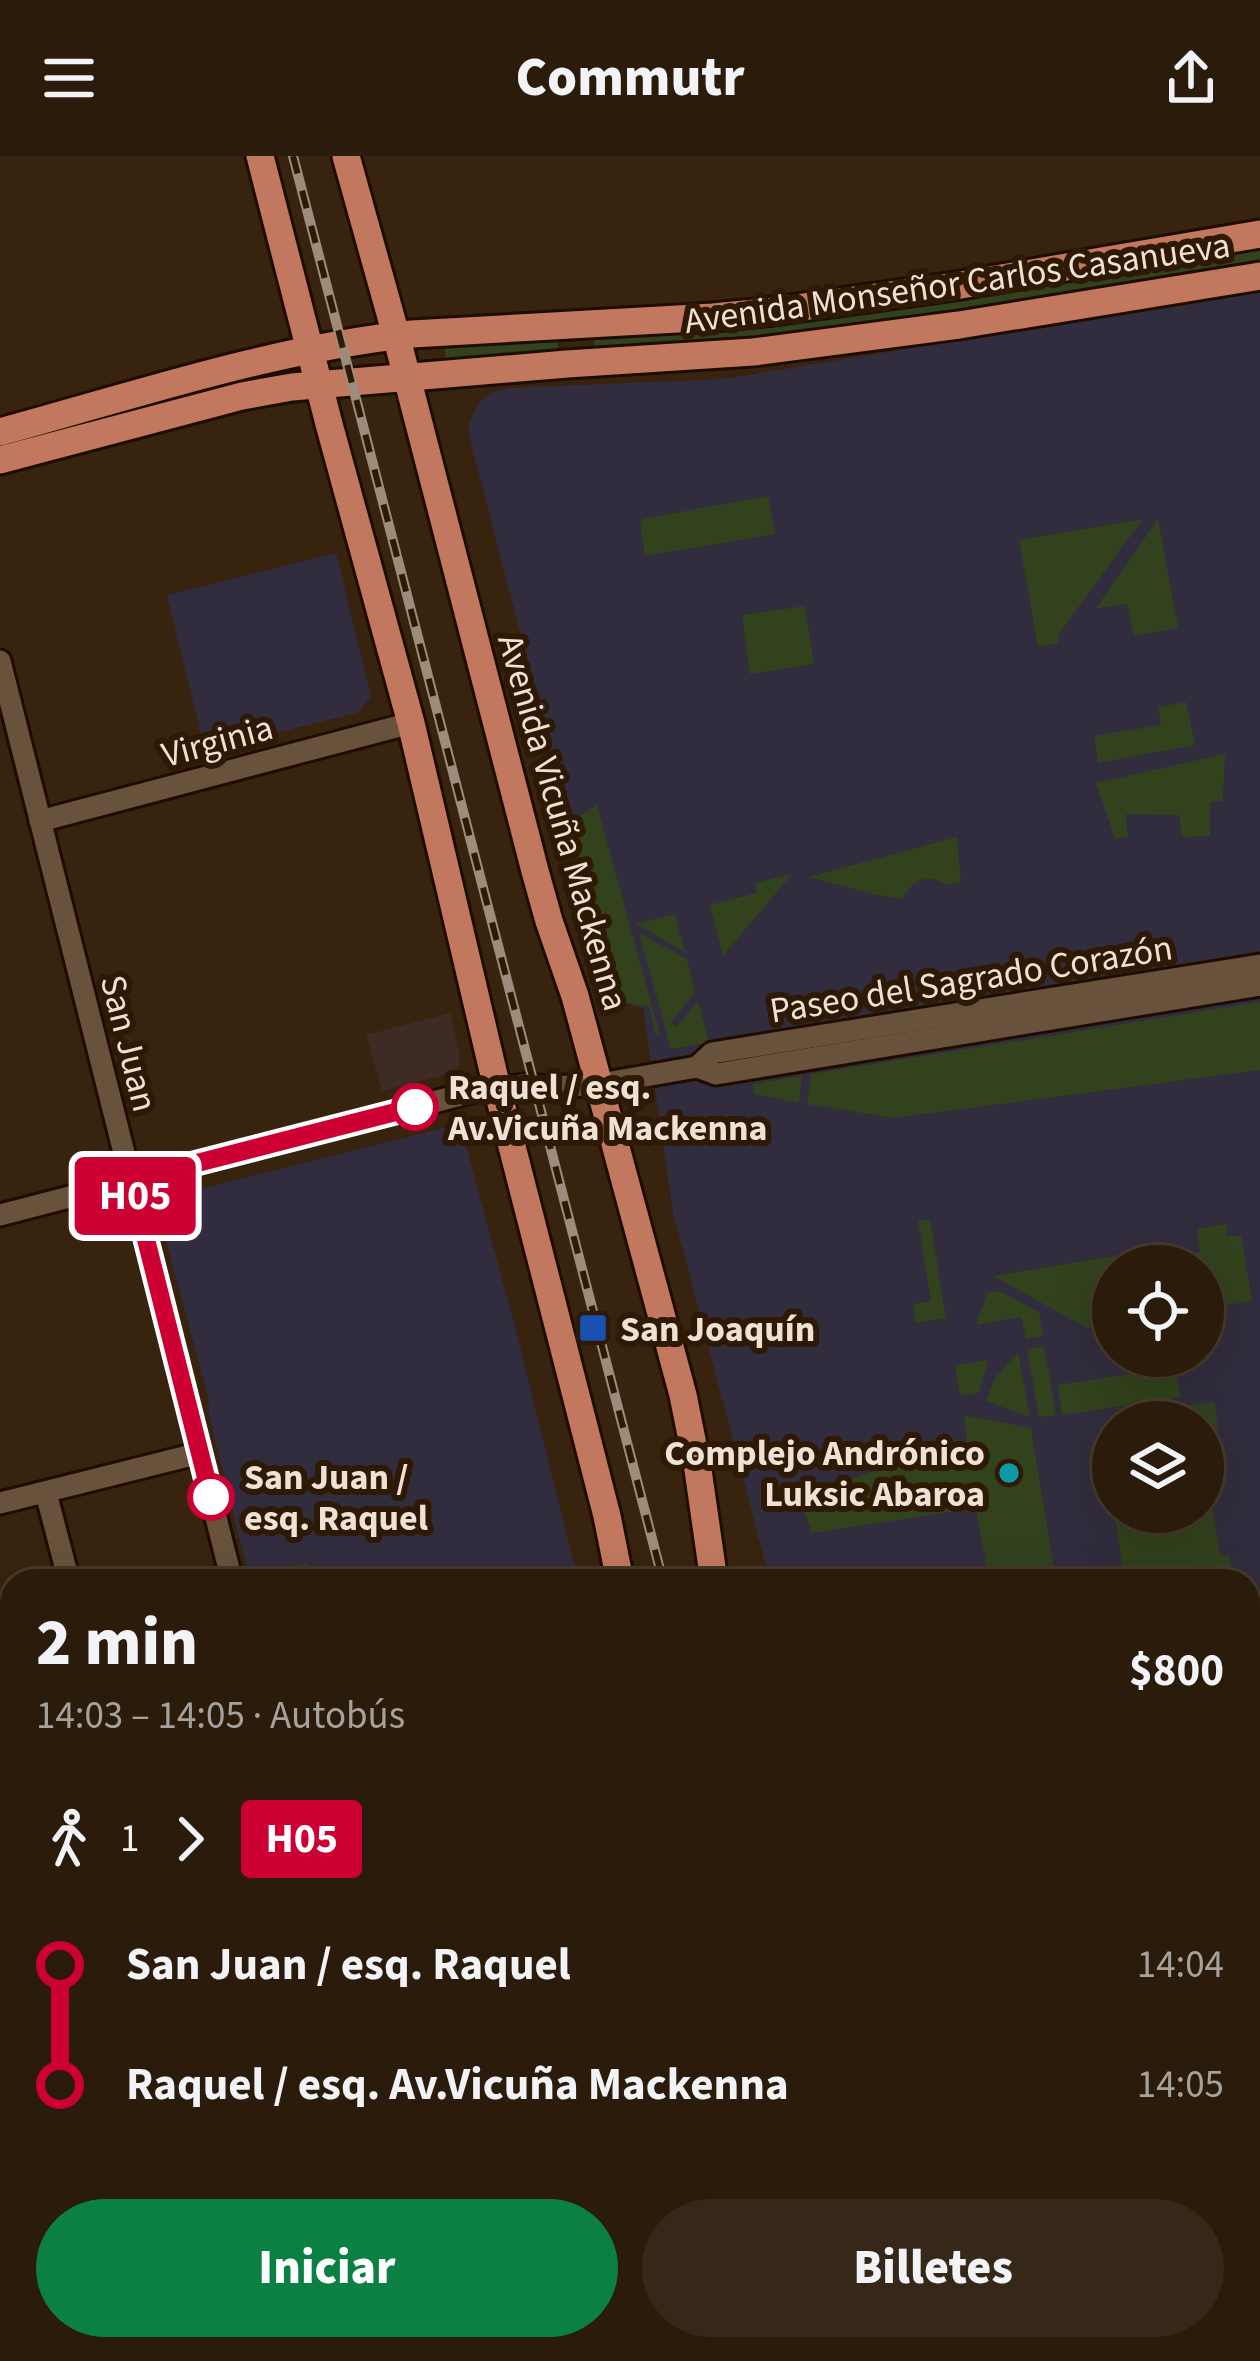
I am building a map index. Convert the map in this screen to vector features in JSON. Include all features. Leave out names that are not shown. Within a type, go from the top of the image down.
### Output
[{"type":"main road","points":[[260,156],[411,723],[618,1569]]},
{"type":"main road","name":"Avenida Vicuña Mackenna","points":[[346,156],[383,337],[408,378],[539,888],[600,1084],[687,1413],[712,1569]]},
{"type":"main road","name":"Avenida Monseñor Carlos Casanueva","points":[[0,432],[284,355],[383,337],[774,310],[955,286],[1260,234]]},
{"type":"main road","name":"Avenida Monseñor Carlos Casanueva","points":[[0,460],[242,396],[319,384],[771,350],[1260,276]]},
{"type":"street","name":"San Juan","points":[[0,661],[229,1569]]},
{"type":"street","name":"Virginia","points":[[40,821],[411,723]]},
{"type":"street","name":"Paseo del Sagrado Corazón","points":[[697,1067],[712,1053],[1260,965]]},
{"type":"street","name":"Paseo del Sagrado Corazón","points":[[0,1215],[497,1088],[600,1084],[697,1067],[716,1074],[1260,986]]},
{"type":"street","points":[[0,1503],[200,1453]]},
{"type":"street","points":[[46,1493],[66,1569]]},
{"type":"shaded area","points":[[1260,291],[1260,1569],[767,1569],[673,1212],[643,1008],[618,1001],[469,435],[469,423],[480,401],[509,388],[724,379]]},
{"type":"shaded area","points":[[336,553],[371,696],[359,712],[205,751],[167,595]]},
{"type":"shaded area","points":[[450,1013],[459,1066],[447,1074],[382,1091],[366,1035]]},
{"type":"shaded area","points":[[460,1124],[575,1569],[247,1569],[208,1396],[155,1200]]},
{"type":"green space","points":[[1260,244],[1260,265],[765,341],[597,351],[593,343],[597,335]]},
{"type":"green space","points":[[558,338],[558,351],[446,366],[444,340]]},
{"type":"green space","points":[[768,496],[775,534],[645,556],[642,519]]},
{"type":"green space","points":[[1143,519],[1058,635],[1059,643],[1038,647],[1019,540]]},
{"type":"green space","points":[[1158,519],[1178,628],[1134,636],[1127,604],[1096,608]]},
{"type":"green space","points":[[805,606],[814,664],[750,674],[742,615]]},
{"type":"green space","points":[[1186,702],[1195,745],[1098,763],[1094,736],[1161,725],[1158,707]]},
{"type":"green space","points":[[1225,754],[1223,801],[1210,802],[1210,836],[1182,837],[1179,815],[1126,814],[1128,837],[1115,839],[1096,783]]},
{"type":"green space","points":[[597,805],[660,1036],[655,1035],[650,1007],[618,1001],[570,822]]},
{"type":"green space","points":[[957,837],[961,882],[947,885],[921,880],[902,899],[809,877]]},
{"type":"green space","points":[[792,874],[723,956],[710,905],[756,893],[755,883]]},
{"type":"green space","points":[[675,914],[685,952],[636,924],[639,923]]},
{"type":"green space","points":[[639,933],[687,959],[695,992],[671,1022],[677,1027],[698,1001],[709,1043],[671,1049]]},
{"type":"green space","points":[[1260,1002],[1260,1070],[893,1118],[807,1104],[811,1074]]},
{"type":"green space","points":[[802,1076],[799,1103],[754,1094],[753,1084]]},
{"type":"green space","points":[[930,1219],[946,1318],[916,1323],[913,1304],[931,1301],[918,1221]]},
{"type":"green space","points":[[1226,1224],[1227,1236],[1241,1236],[1252,1301],[1224,1306],[1224,1245],[1199,1245],[1197,1229]]},
{"type":"green space","points":[[1092,1260],[1092,1327],[1087,1328],[993,1276]]},
{"type":"green space","points":[[1000,1291],[1039,1312],[1043,1336],[1026,1339],[1021,1317],[976,1325],[987,1293]]},
{"type":"green space","points":[[1044,1346],[1056,1415],[1039,1417],[1027,1349]]},
{"type":"green space","points":[[1018,1352],[1030,1417],[986,1401],[995,1378]]},
{"type":"green space","points":[[988,1360],[979,1393],[960,1396],[955,1365]]},
{"type":"green space","points":[[1110,1377],[1177,1377],[1180,1397],[1092,1401],[1092,1410],[1062,1415],[1058,1385]]},
{"type":"green space","points":[[964,1415],[1031,1428],[1054,1569],[987,1569],[976,1508],[812,1533],[798,1495],[967,1443]]},
{"type":"green space","points":[[1117,1533],[1216,1533],[1220,1555],[1229,1555],[1232,1569],[1123,1569]]},
{"type":"railway","points":[[293,156],[660,1569]]},
{"type":"bus line","name":"H05","points":[[211,1497],[131,1180],[415,1107]]},
{"type":"place","name":"Raquel / esq. Av.Vicuña Mackenna","points":[[415,1107]]},
{"type":"place","name":"San Joaquín","points":[[593,1328]]},
{"type":"place","name":"Complejo Andrónico Luksic Abaroa","points":[[1009,1473]]},
{"type":"place","name":"San Juan / esq. Raquel","points":[[211,1497]]}]
